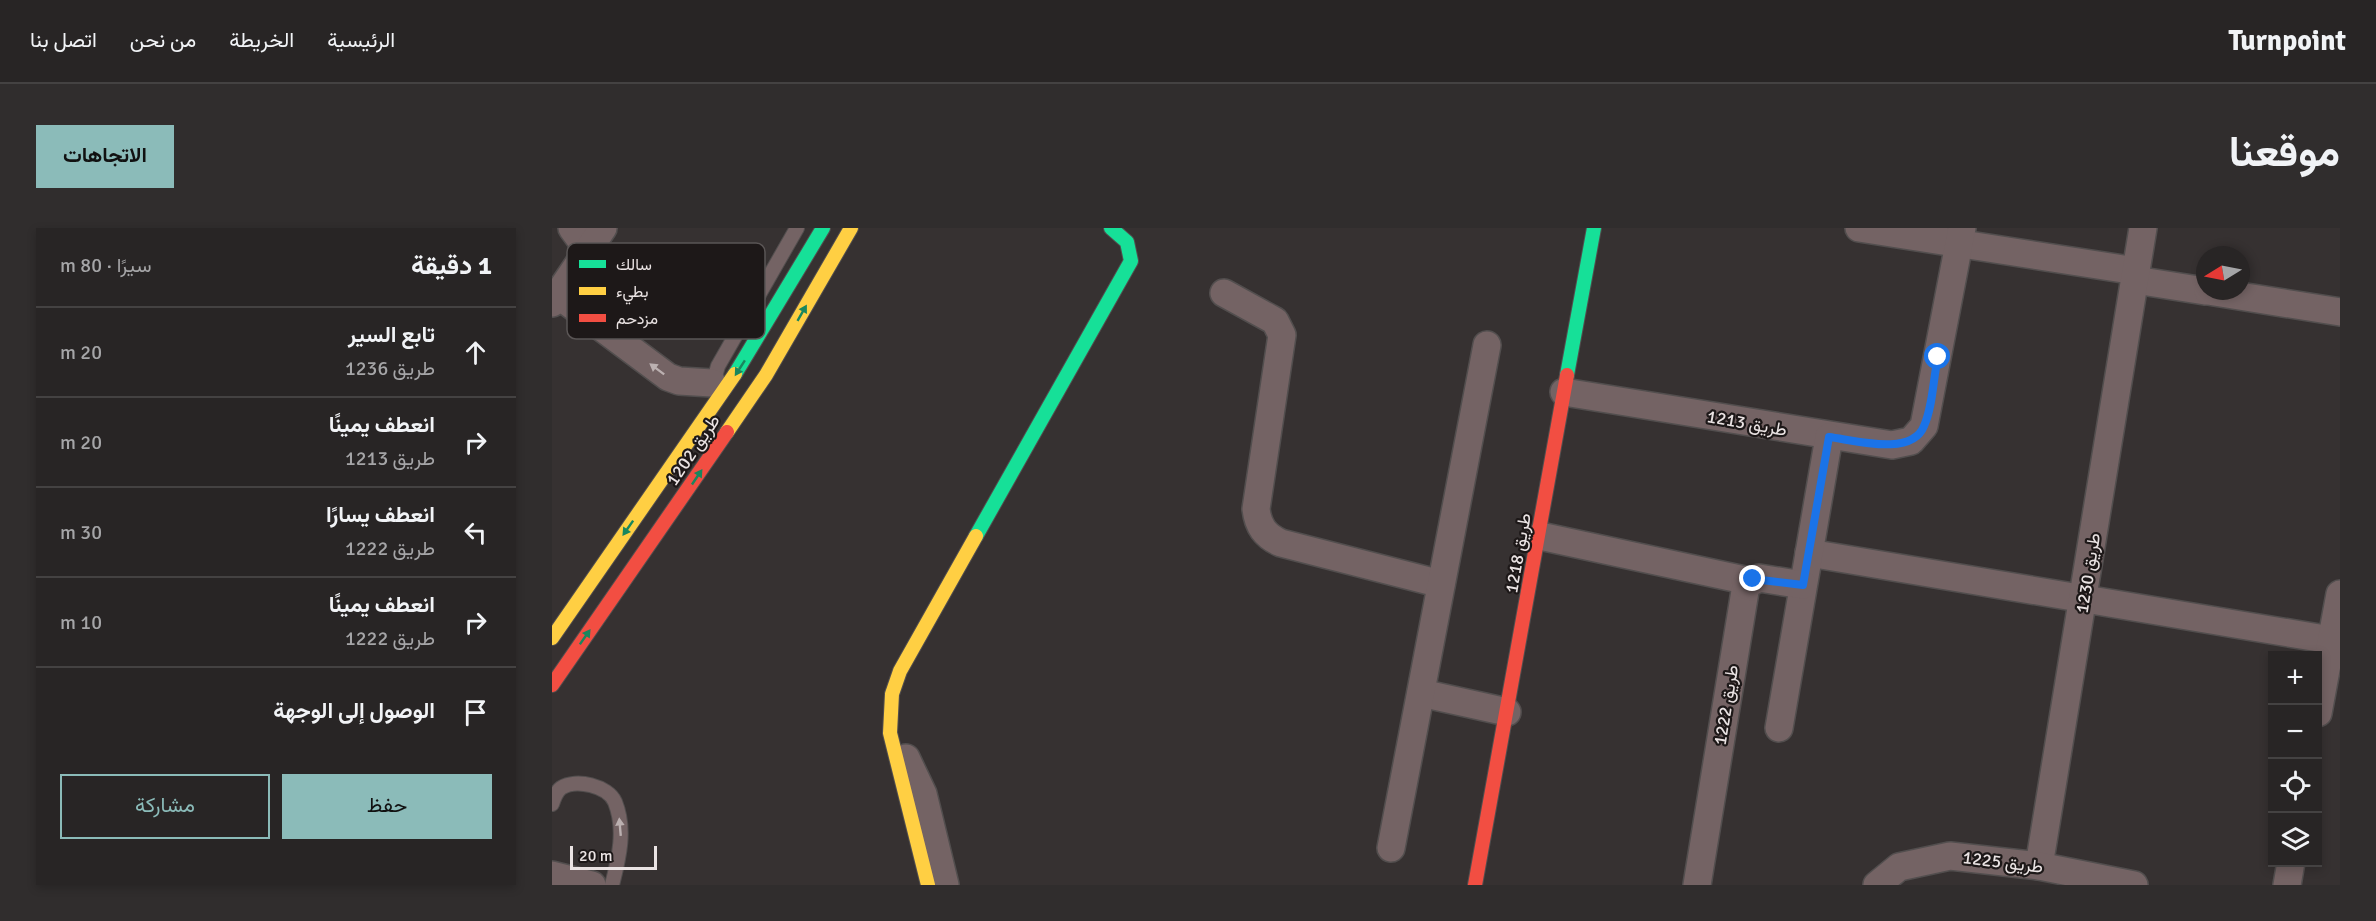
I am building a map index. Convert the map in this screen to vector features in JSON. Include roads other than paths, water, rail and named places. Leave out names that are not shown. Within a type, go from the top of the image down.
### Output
[{"type":"street","points":[[572,228],[583,243]]},
{"type":"street","points":[[593,243],[603,228]]},
{"type":"street","name":"طريق 1202","points":[[765,326],[824,228]]},
{"type":"street","name":"طريق 1202","points":[[552,685],[766,375],[851,228]]},
{"type":"street","points":[[928,885],[890,733],[892,694],[900,671],[1131,261],[1131,252],[1126,239],[1111,228]]},
{"type":"street","name":"طريق 1218","points":[[1475,885],[1594,228]]},
{"type":"street","points":[[1859,228],[1961,235],[2196,289]]},
{"type":"street","name":"طريق 1230","points":[[2039,866],[2143,228]]},
{"type":"street","name":"طريق 1213","points":[[1564,392],[1829,437],[1902,444],[1911,441],[1924,426],[1961,235]]},
{"type":"street","points":[[555,299],[567,281]]},
{"type":"street","points":[[1224,293],[1275,321],[1282,334],[1256,509],[1258,521],[1265,533],[1281,543],[1441,584]]},
{"type":"street","points":[[2250,298],[2340,312]]},
{"type":"street","points":[[613,339],[668,377],[712,395]]},
{"type":"street","name":"طريق 1202","points":[[552,638],[712,395],[741,366],[757,339]]},
{"type":"street","points":[[1391,848],[1487,345]]},
{"type":"street","points":[[1779,728],[1829,437]]},
{"type":"street","points":[[1540,536],[1749,581],[1759,578],[1803,585]]},
{"type":"street","points":[[1809,553],[2084,597],[2337,618],[2320,705]]},
{"type":"street","name":"طريق 1222","points":[[1696,885],[1744,589],[1749,581]]},
{"type":"street","points":[[1421,693],[1507,712]]},
{"type":"street","points":[[890,733],[909,762],[923,794],[945,885]]},
{"type":"street","name":"طريق 1225","points":[[1877,885],[1899,867],[1950,856],[2039,866],[2134,885]]},
{"type":"street","points":[[2287,885],[2290,867]]},
{"type":"street","points":[[552,875],[592,885]]},
{"type":"lane","points":[[765,284],[797,228]]},
{"type":"lane","points":[[712,395],[718,366],[733,339]]},
{"type":"lane","points":[[552,804],[558,792],[569,785],[600,787],[612,796],[620,820],[621,842],[612,885]]}]
